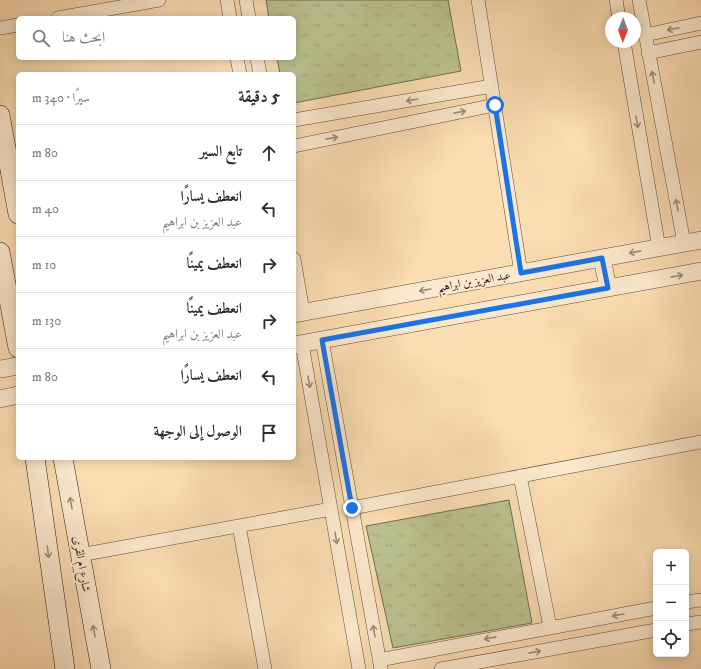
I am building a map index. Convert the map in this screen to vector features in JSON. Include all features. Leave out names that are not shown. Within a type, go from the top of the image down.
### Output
[{"type":"main road","points":[[0,115],[16,203]]},
{"type":"main road","points":[[0,252],[16,337]]},
{"type":"main road","points":[[35,460],[65,669]]},
{"type":"main road","name":"شارع ام القرى","points":[[63,460],[101,669]]},
{"type":"street","points":[[69,16],[159,0]]},
{"type":"street","points":[[227,0],[230,16]]},
{"type":"street","points":[[246,0],[249,16]]},
{"type":"street","points":[[478,0],[521,273]]},
{"type":"street","points":[[616,0],[618,12]]},
{"type":"street","points":[[639,0],[648,53],[693,241]]},
{"type":"street","points":[[645,35],[701,23]]},
{"type":"street","points":[[0,28],[16,25]]},
{"type":"street","points":[[648,53],[701,42]]},
{"type":"street","points":[[625,48],[659,248]]},
{"type":"street","points":[[237,60],[240,72]]},
{"type":"street","points":[[257,60],[260,72]]},
{"type":"street","points":[[296,120],[492,86]]},
{"type":"street","points":[[296,146],[495,105]]},
{"type":"street","name":"عبد العزيز بن ابراهيم","points":[[299,313],[693,241]]},
{"type":"street","points":[[602,258],[608,288]]},
{"type":"street","points":[[359,669],[332,509],[298,344],[701,271]]},
{"type":"street","points":[[296,281],[299,313]]},
{"type":"street","points":[[322,340],[380,664],[550,627],[653,609]]},
{"type":"street","points":[[0,369],[16,366]]},
{"type":"street","points":[[0,399],[16,395]]},
{"type":"street","points":[[352,508],[701,442]]},
{"type":"street","points":[[520,476],[550,627]]},
{"type":"street","points":[[80,555],[332,509]]},
{"type":"street","points":[[239,526],[265,669]]},
{"type":"street","points":[[689,602],[701,600]]},
{"type":"street","points":[[689,624],[701,622]]},
{"type":"street","points":[[441,669],[653,631]]},
{"type":"green space","points":[[266,0],[448,0],[461,71],[296,103],[296,72],[280,72],[277,60],[296,60],[296,16],[269,16]]},
{"type":"green space","points":[[509,500],[532,623],[393,648],[366,526]]},
{"type":"route","points":[[352,508],[322,340],[608,288],[602,258],[521,273],[495,105]]}]
